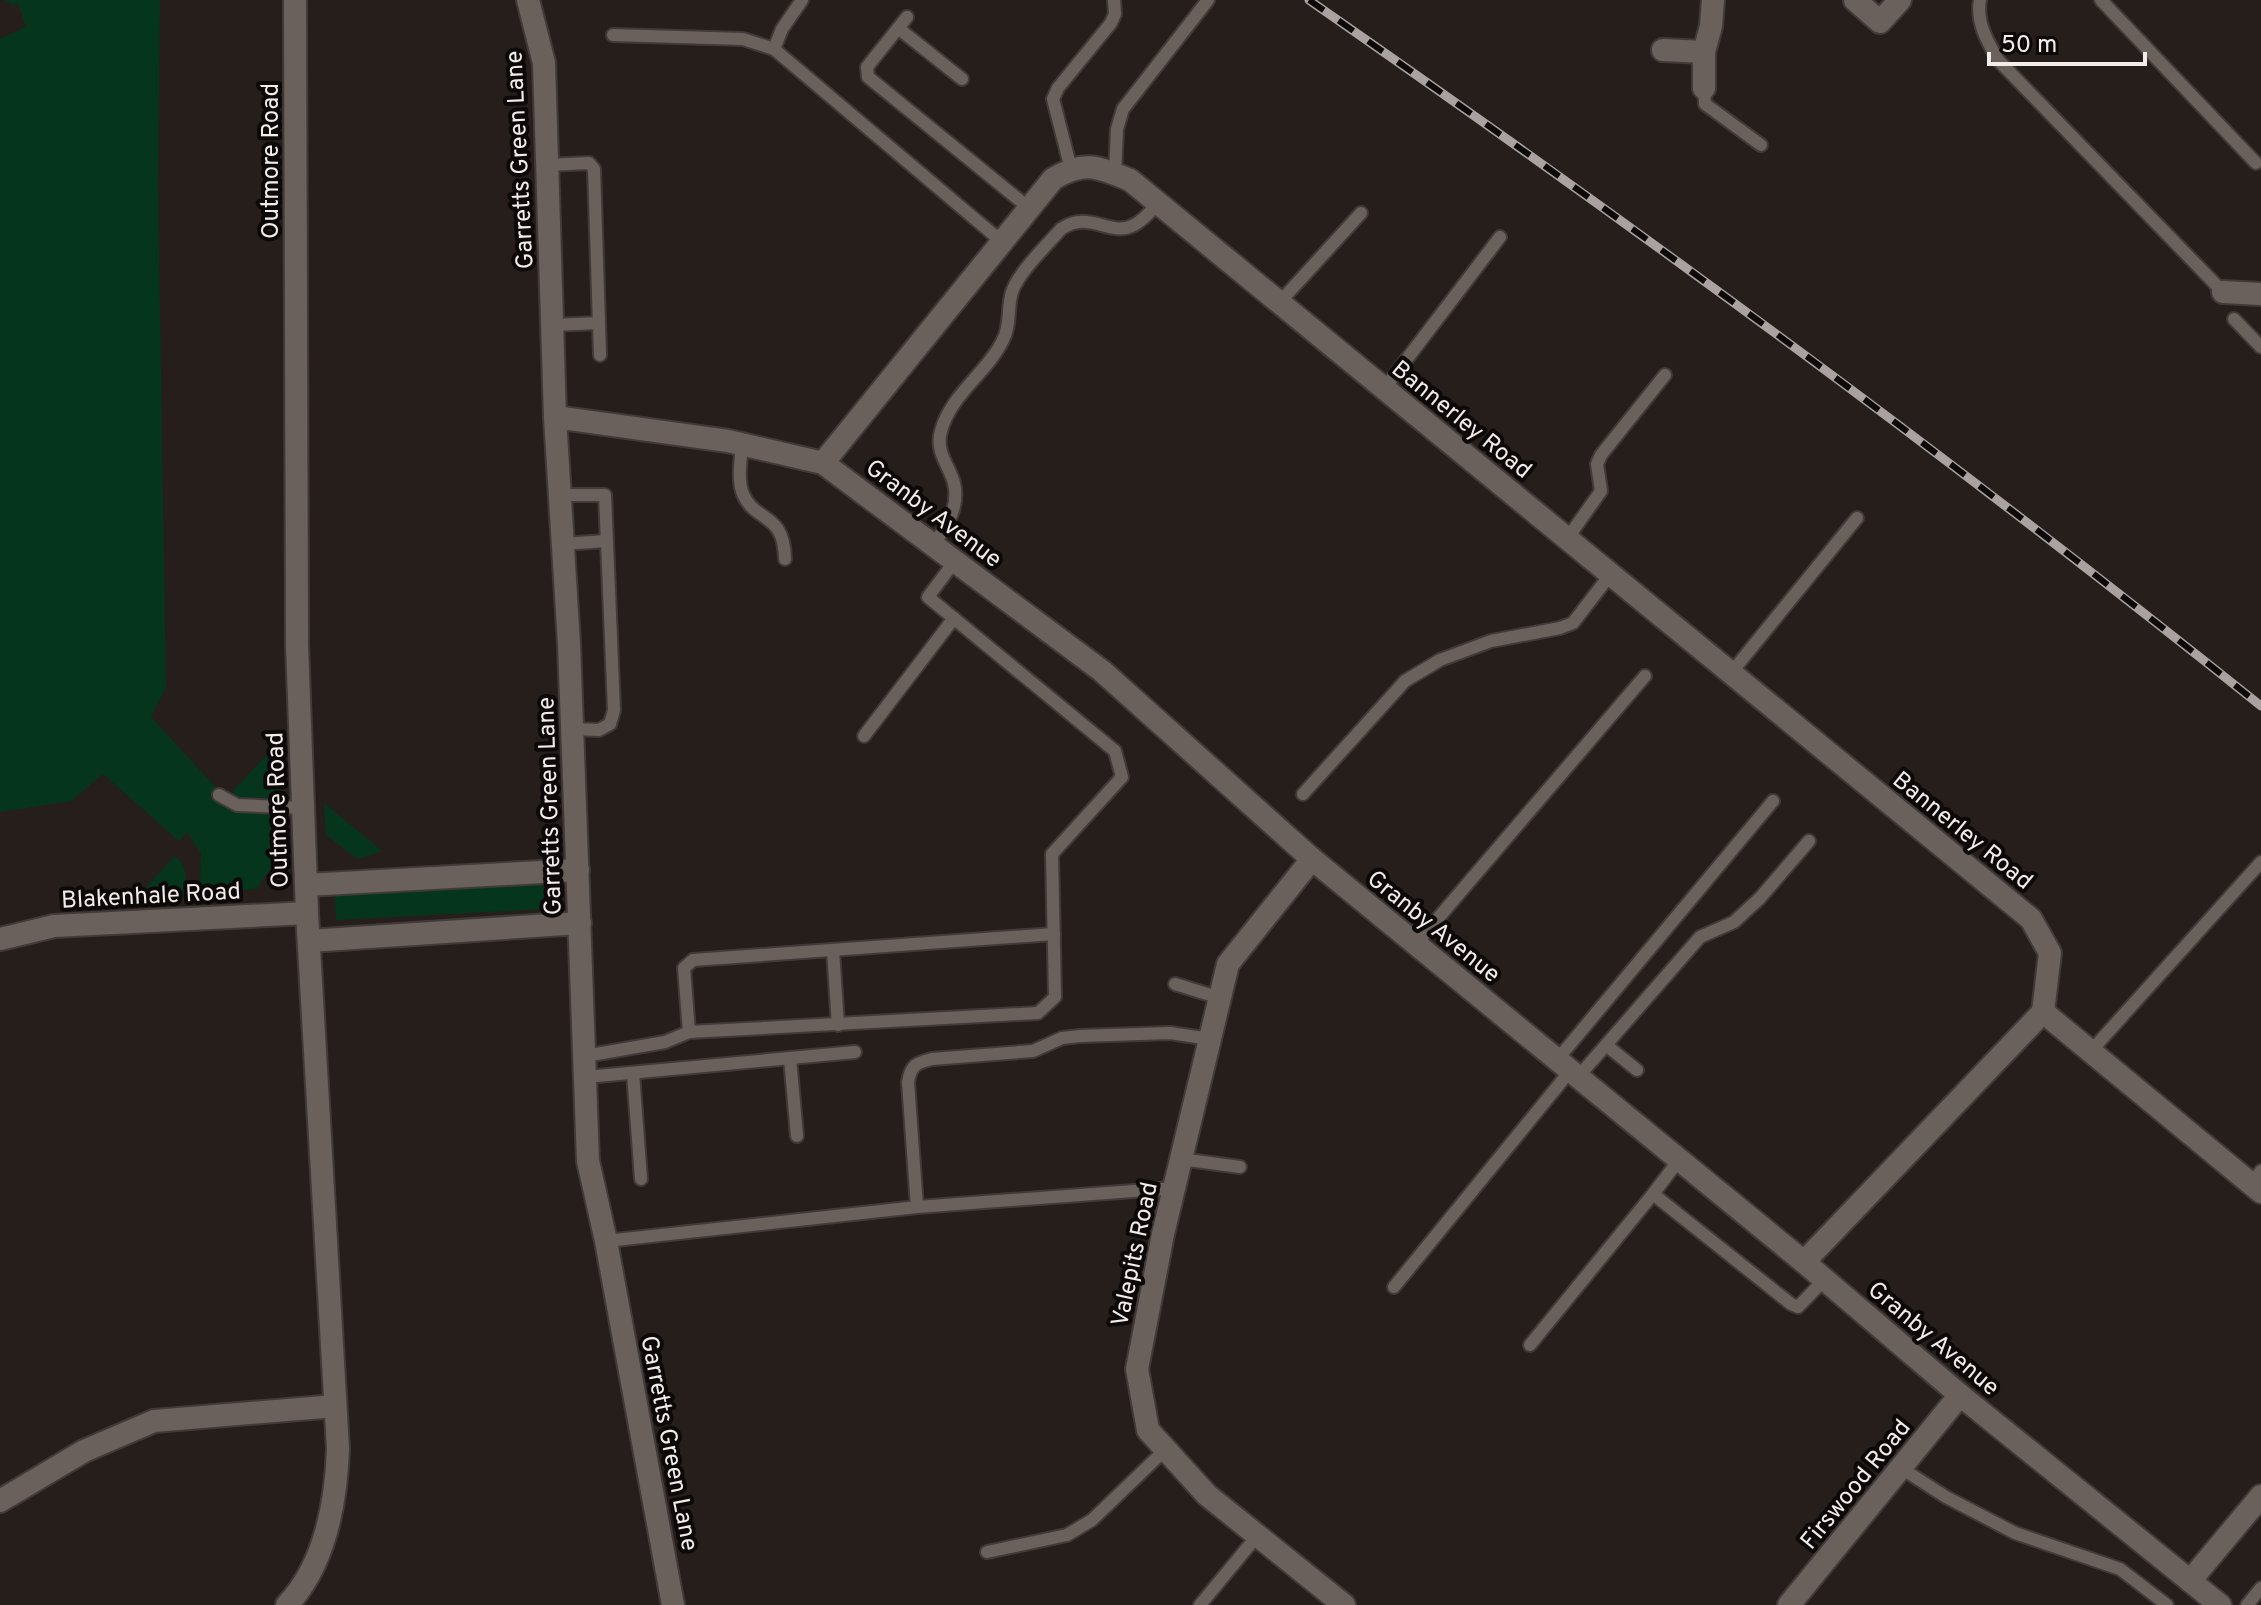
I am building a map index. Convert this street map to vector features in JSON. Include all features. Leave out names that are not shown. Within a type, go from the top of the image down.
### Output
[{"type":"street","name":"Outmore Road","points":[[287,1605],[303,1588],[329,1522],[336,1490],[338,1449],[307,913],[297,645],[295,0]]},
{"type":"street","name":"Garretts Green Lane","points":[[528,0],[544,63],[555,417],[573,729],[588,1161],[606,1241],[673,1605]]},
{"type":"street","points":[[1704,88],[1704,52],[1711,26],[1713,0],[1706,0]]},
{"type":"street","points":[[1855,0],[1880,22],[1900,0]]},
{"type":"street","points":[[1663,50],[1704,52]]},
{"type":"street","name":"Bannerley Road","points":[[1071,169],[1096,167],[1130,180],[2031,919],[2050,953],[2043,1012]]},
{"type":"street","points":[[823,463],[1053,179],[1071,169]]},
{"type":"street","points":[[2223,292],[2261,294]]},
{"type":"street","name":"Granby Avenue","points":[[555,417],[742,444],[823,463],[1102,671],[1312,859],[1825,1279],[1960,1395],[2220,1605]]},
{"type":"street","name":"Valepits Road","points":[[1312,859],[1228,964],[1174,1188],[1137,1369],[1148,1430],[1207,1495],[1344,1605]]},
{"type":"street","points":[[306,885],[578,870]]},
{"type":"street","name":"Blakenhale Road","points":[[0,939],[54,926],[307,913]]},
{"type":"street","points":[[309,941],[580,923]]},
{"type":"street","points":[[1804,1262],[2043,1012],[2258,1182]]},
{"type":"street","name":"Firswood Road","points":[[1789,1605],[1960,1395]]},
{"type":"street","points":[[0,1501],[84,1451],[154,1421],[335,1406]]},
{"type":"street","points":[[2190,1581],[2261,1496]]},
{"type":"lane","points":[[774,49],[782,29],[802,0]]},
{"type":"lane","points":[[1071,169],[1053,99],[1058,88],[1111,23],[1115,14],[1114,0]]},
{"type":"lane","points":[[1115,175],[1117,129],[1123,109],[1208,0]]},
{"type":"lane","points":[[1980,0],[1978,10],[1985,38],[1998,60],[2223,292]]},
{"type":"lane","points":[[2101,0],[2256,163]]},
{"type":"lane","points":[[907,17],[867,67],[868,77],[1029,208]]},
{"type":"lane","points":[[898,28],[962,79]]},
{"type":"lane","points":[[613,35],[743,39],[774,49],[1001,241]]},
{"type":"lane","points":[[1704,88],[1705,104],[1761,145]]},
{"type":"lane","points":[[547,165],[589,163],[594,169],[600,355]]},
{"type":"lane","points":[[933,546],[951,519],[955,501],[954,483],[940,449],[940,433],[948,412],[1005,337],[1013,287],[1070,222],[1082,220],[1118,228],[1132,227],[1158,203]]},
{"type":"lane","points":[[1279,303],[1361,213]]},
{"type":"lane","points":[[1384,389],[1500,237]]},
{"type":"lane","points":[[2234,319],[2261,347]]},
{"type":"lane","points":[[552,325],[599,323]]},
{"type":"lane","points":[[1567,539],[1601,491],[1597,464],[1601,455],[1665,375]]},
{"type":"lane","points":[[742,444],[741,492],[749,504],[770,519],[781,534],[785,559]]},
{"type":"lane","points":[[560,495],[605,495],[614,710],[610,724],[599,730],[573,729]]},
{"type":"lane","points":[[1731,673],[1857,518]]},
{"type":"lane","points":[[563,544],[606,541]]},
{"type":"lane","points":[[585,1066],[689,1032],[1038,1013],[1055,997],[1052,854],[1122,777],[1115,751],[928,597],[955,561]]},
{"type":"lane","points":[[1303,794],[1405,681],[1440,660],[1491,641],[1573,623],[1610,575]]},
{"type":"lane","points":[[864,736],[954,618]]},
{"type":"lane","points":[[1416,944],[1645,676]]},
{"type":"lane","points":[[219,795],[237,805],[303,808]]},
{"type":"lane","points":[[1394,1287],[1569,1069],[1773,801]]},
{"type":"lane","points":[[1569,1069],[1606,1045],[1700,937],[1734,922],[1760,898],[1809,841]]},
{"type":"lane","points":[[2091,1051],[2261,862]]},
{"type":"lane","points":[[689,1032],[684,968],[693,960],[1054,934]]},
{"type":"lane","points":[[833,950],[838,1025]]},
{"type":"lane","points":[[1175,984],[1220,998]]},
{"type":"lane","points":[[917,1207],[908,1082],[910,1070],[916,1063],[1033,1051],[1062,1038],[1080,1036],[1170,1033],[1210,1039]]},
{"type":"lane","points":[[1606,1045],[1637,1070]]},
{"type":"lane","points":[[585,1066],[633,1073],[855,1052]]},
{"type":"lane","points":[[790,1058],[797,1136]]},
{"type":"lane","points":[[633,1073],[641,1179]]},
{"type":"lane","points":[[1181,1159],[1240,1167]]},
{"type":"lane","points":[[1530,1345],[1679,1160]]},
{"type":"lane","points":[[606,1241],[917,1207],[1174,1188]]},
{"type":"lane","points":[[1653,1194],[1791,1304],[1798,1307],[1804,1304],[1825,1279]]},
{"type":"lane","points":[[987,1552],[1067,1535],[1092,1520],[1166,1449]]},
{"type":"lane","points":[[1901,1468],[1946,1497],[2015,1533],[2120,1569],[2167,1605]]},
{"type":"lane","points":[[1200,1605],[1257,1536]]},
{"type":"lane","points":[[2247,1605],[2261,1588]]},
{"type":"green space","points":[[4,0],[160,0],[158,185],[166,687],[151,717],[221,793],[217,798],[239,810],[281,813],[281,855],[256,889],[200,895],[201,853],[187,832],[179,841],[103,774],[71,801],[0,812],[0,39],[26,27],[18,3]]},
{"type":"green space","points":[[281,740],[280,798],[237,797],[232,792]]},
{"type":"green space","points":[[324,803],[382,851],[358,859],[326,835]]},
{"type":"green space","points":[[175,856],[184,869],[187,895],[137,897]]},
{"type":"green space","points":[[543,882],[545,909],[336,920],[335,893]]},
{"type":"railway","points":[[1309,0],[1551,170],[1910,433],[2261,706]]}]
